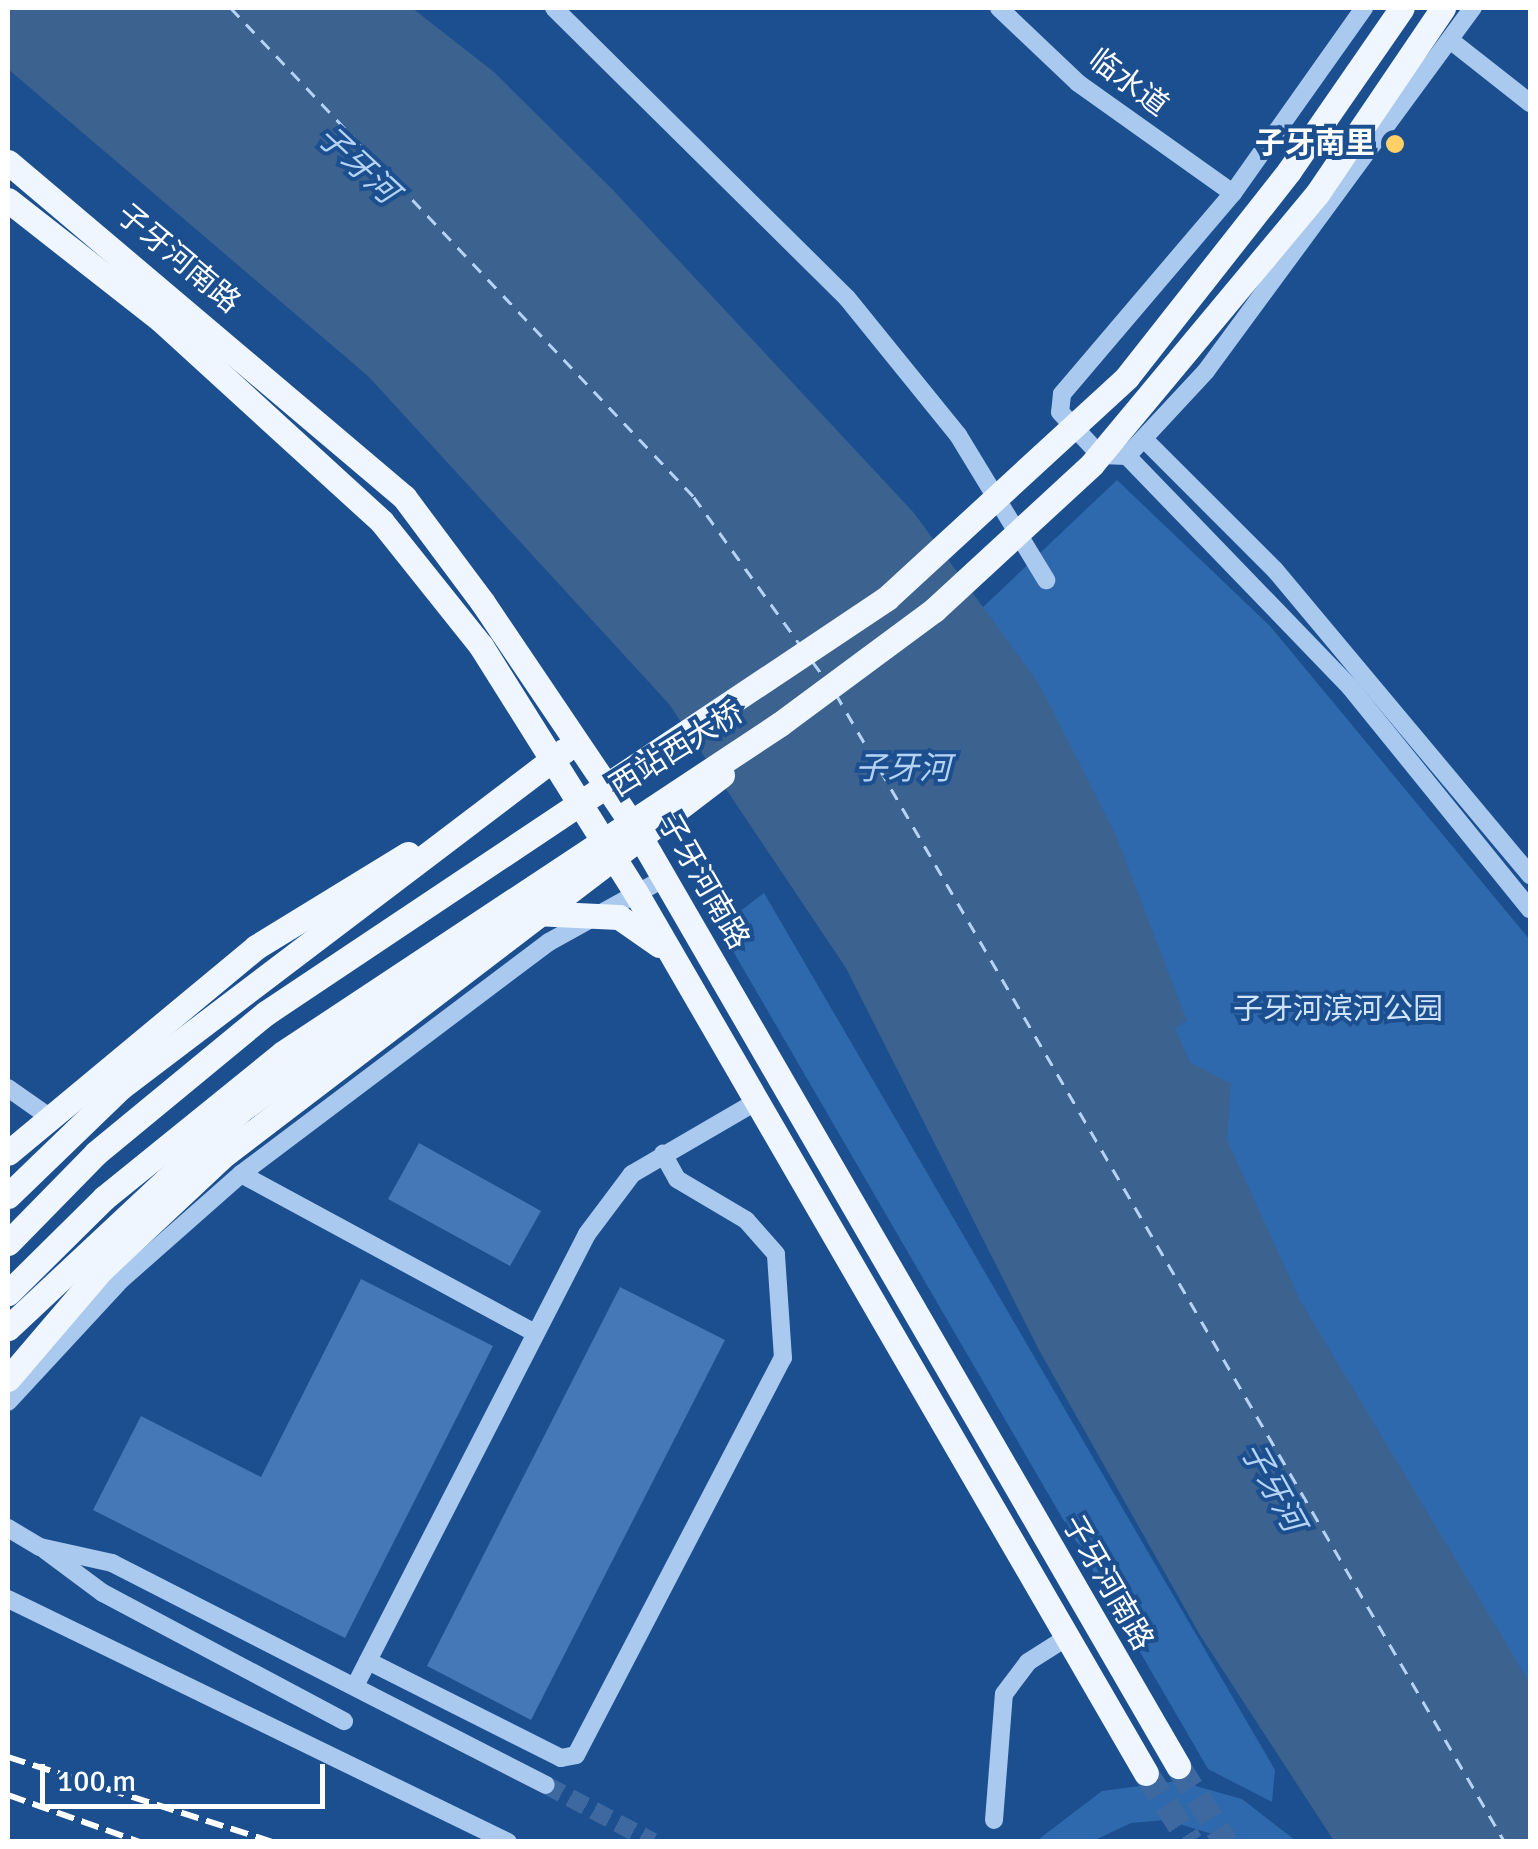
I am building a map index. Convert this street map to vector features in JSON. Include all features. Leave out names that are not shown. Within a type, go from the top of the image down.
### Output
[{"type":"main road","name":"西站西大桥","points":[[8,1243],[96,1153],[266,1013],[887,598],[1127,376],[1289,171],[1402,8]]},
{"type":"main road","name":"西站西大桥","points":[[8,1293],[104,1198],[282,1052],[780,724],[1049,508],[1232,307],[1317,194],[1442,8]]},
{"type":"main road","name":"子牙河南路","points":[[8,162],[404,497],[580,740],[629,818],[1178,1766]]},
{"type":"main road","name":"子牙河南路","points":[[8,200],[161,320],[382,522],[559,766],[1146,1773]]},
{"type":"main road","points":[[8,1379],[102,1269],[780,724]]},
{"type":"main road","points":[[8,1196],[121,1087],[448,833],[511,788],[559,766],[580,740]]},
{"type":"main road","points":[[8,1328],[113,1221],[242,1108],[608,847],[629,818],[559,766]]},
{"type":"main road","points":[[8,1153],[45,1114],[331,893],[448,833]]},
{"type":"main road","points":[[510,918],[600,913],[644,930],[676,964]]},
{"type":"street","points":[[554,8],[847,298],[958,435],[1046,580]]},
{"type":"street","name":"临水道","points":[[999,8],[1078,83],[1234,193]]},
{"type":"street","points":[[1364,8],[1234,193],[1062,394],[1060,412],[1100,455],[1127,456],[1350,688],[1530,909]]},
{"type":"street","points":[[1127,456],[1296,259],[1473,8]]},
{"type":"street","points":[[1450,40],[1530,103]]},
{"type":"street","points":[[1144,439],[1288,584],[1530,875]]},
{"type":"street","points":[[8,1402],[233,1164],[499,977],[600,913],[665,878]]},
{"type":"street","points":[[8,1088],[45,1114]]},
{"type":"street","points":[[355,1686],[535,1333],[614,1194],[663,1154],[754,1103]]},
{"type":"street","points":[[368,1661],[561,1758],[576,1755],[782,1358],[771,1246],[746,1220],[694,1194],[663,1154]]},
{"type":"street","points":[[233,1164],[535,1333]]},
{"type":"street","points":[[8,1528],[103,1593],[344,1721]]},
{"type":"street","points":[[40,1547],[112,1563],[546,1785]]},
{"type":"street","points":[[8,1599],[508,1842]]},
{"type":"street","points":[[994,1820],[1004,1694],[1028,1662],[1069,1636]]},
{"type":"green space","name":"子牙河滨河公园","points":[[1117,480],[1270,626],[1530,940],[1530,1758],[943,645]]},
{"type":"green space","points":[[764,893],[1275,1770],[1272,1802],[1208,1769],[719,927]]},
{"type":"green space","points":[[1178,1781],[1242,1799],[1296,1841],[1235,1841],[1166,1820],[1131,1823],[1093,1841],[1035,1842],[1102,1791]]},
{"type":"water","name":"子牙河","points":[[8,8],[412,8],[494,72],[613,190],[914,513],[1038,682],[1115,833],[1187,1021],[1175,1028],[1190,1062],[1231,1084],[1227,1140],[1301,1302],[1530,1683],[1530,1841],[1334,1841],[1200,1635],[1039,1350],[846,968],[669,704],[368,376],[8,69]]},
{"type":"building","points":[[419,1143],[541,1211],[510,1266],[388,1199]]},
{"type":"building","points":[[361,1279],[493,1346],[345,1638],[93,1510],[141,1416],[261,1477]]},
{"type":"building","points":[[620,1287],[725,1340],[531,1720],[427,1666]]},
{"type":"ferry route","points":[[231,8],[694,497],[799,643]]},
{"type":"ferry route","points":[[813,662],[823,676]]},
{"type":"ferry route","points":[[836,694],[1505,1842]]},
{"type":"tunnel","points":[[1178,1766],[1226,1842]]},
{"type":"tunnel","points":[[1146,1773],[1191,1842]]},
{"type":"tunnel","points":[[546,1785],[653,1842]]},
{"type":"railway","points":[[8,1757],[273,1842]]},
{"type":"railway","points":[[8,1795],[140,1842]]},
{"type":"place","name":"子牙南里","points":[[1395,144]]}]
